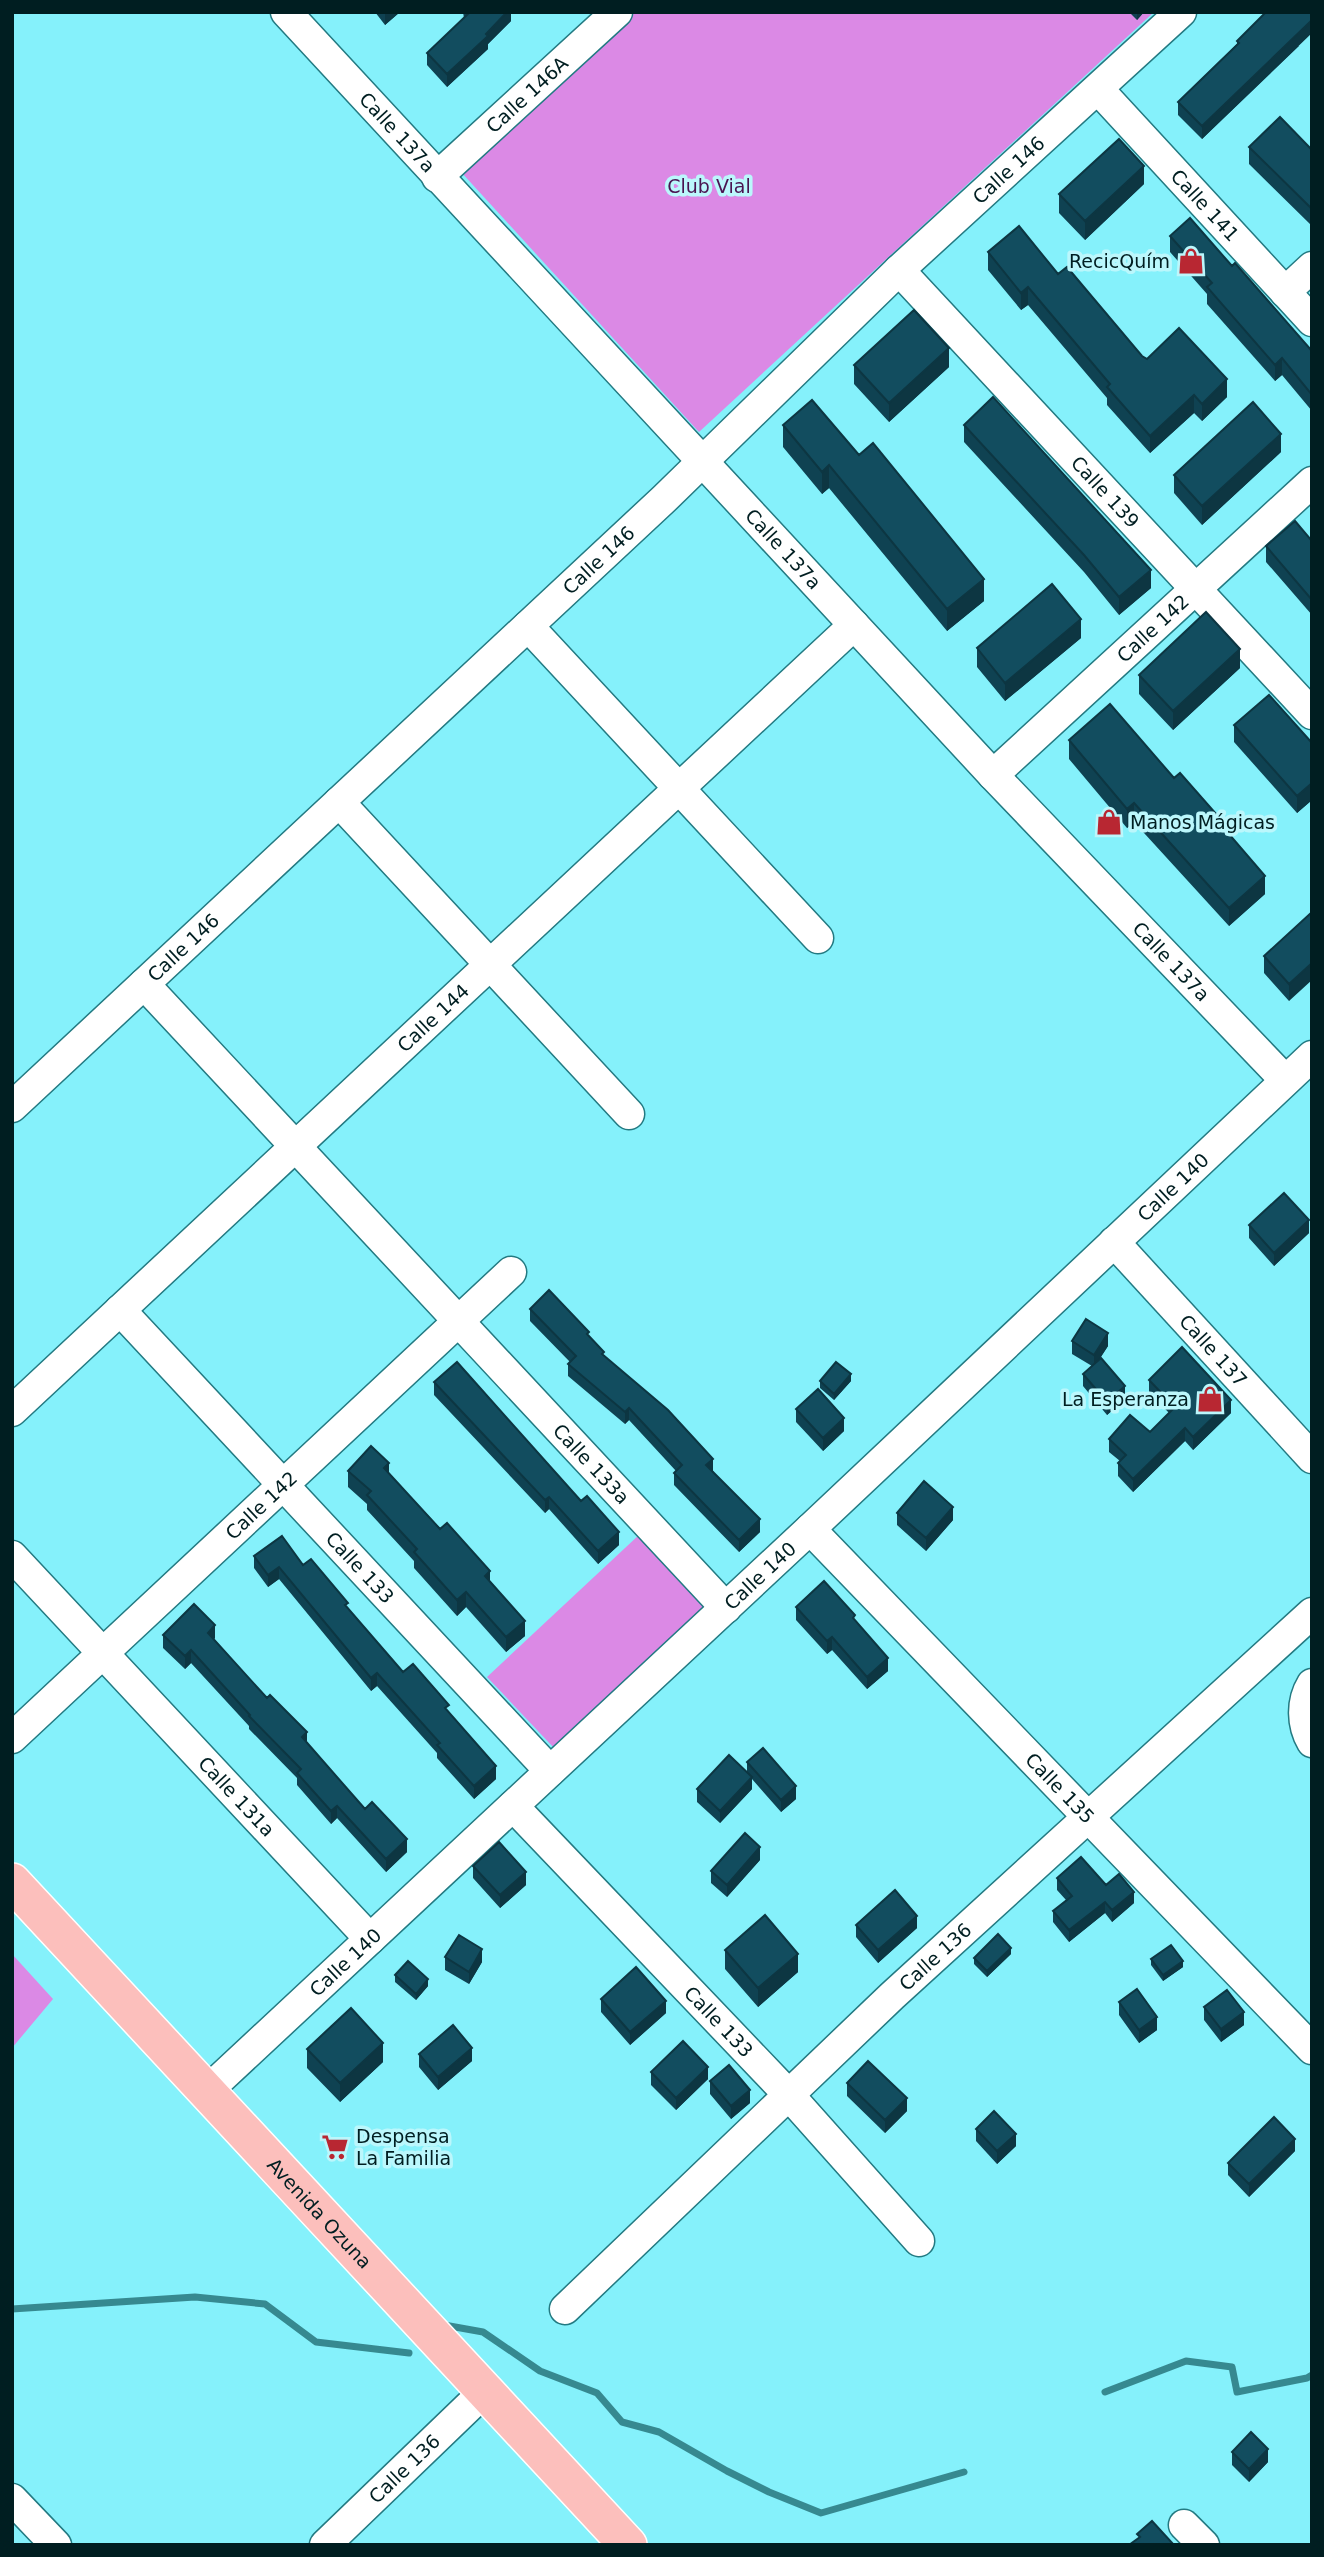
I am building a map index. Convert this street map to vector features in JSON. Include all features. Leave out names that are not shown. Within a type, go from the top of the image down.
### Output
[{"type":"main road","name":"Avenida Ozuna","points":[[12,1882],[628,2545]]},
{"type":"street","name":"Calle 137a","points":[[286,12],[993,775],[1285,1080]]},
{"type":"street","name":"Calle 146A","points":[[437,177],[617,12]]},
{"type":"street","name":"Calle 146","points":[[12,1107],[703,462],[900,270],[1181,12]]},
{"type":"street","name":"Calle 141","points":[[1098,89],[1312,321]]},
{"type":"street","points":[[1285,292],[1312,267]]},
{"type":"street","name":"Calle 139","points":[[900,270],[1312,714]]},
{"type":"street","name":"Calle 142","points":[[993,775],[1312,482]]},
{"type":"street","points":[[528,625],[818,938]]},
{"type":"street","name":"Calle 144","points":[[12,1411],[854,625]]},
{"type":"street","points":[[339,802],[629,1114]]},
{"type":"street","name":"Calle 133a","points":[[145,984],[726,1608]]},
{"type":"street","name":"Calle 140","points":[[207,2091],[726,1608],[1312,1056]]},
{"type":"street","name":"Calle 137","points":[[1114,1242],[1312,1458]]},
{"type":"street","name":"Calle 142","points":[[12,1738],[511,1272]]},
{"type":"street","name":"Calle 133","points":[[120,1310],[550,1771]]},
{"type":"street","name":"Calle 135","points":[[810,1529],[1312,2049]]},
{"type":"street","name":"Calle 131a","points":[[12,1556],[370,1940]]},
{"type":"street","name":"Calle 136","points":[[565,2309],[892,1996],[1312,1613]]},
{"type":"street","points":[[1312,1684],[1307,1692],[1303,1713],[1307,1734],[1312,1742]]},
{"type":"street","name":"Calle 133","points":[[513,1806],[788,2094],[919,2241]]},
{"type":"street","name":"Calle 136","points":[[325,2545],[485,2391]]},
{"type":"street","points":[[12,2499],[56,2545]]},
{"type":"green space","name":"Club Vial","points":[[636,12],[1154,12],[699,432],[461,172]]},
{"type":"green space","points":[[640,1534],[706,1606],[554,1748],[487,1677]]},
{"type":"green space","points":[[12,1954],[53,1999],[12,2048]]},
{"type":"building","points":[[470,12],[507,12],[486,34],[488,36],[447,74],[427,53]]},
{"type":"building","points":[[1266,12],[1312,12],[1312,20],[1202,126],[1178,102],[1239,43],[1237,41]]},
{"type":"building","points":[[1280,117],[1312,150],[1312,209],[1249,147]]},
{"type":"building","points":[[1119,139],[1144,166],[1085,221],[1059,194]]},
{"type":"building","points":[[1190,218],[1232,266],[1235,263],[1312,349],[1312,395],[1282,358],[1275,365],[1207,287],[1212,283],[1170,236]]},
{"type":"building","points":[[1019,226],[1058,274],[1067,267],[1142,356],[1147,359],[1179,328],[1227,379],[1202,404],[1194,395],[1150,436],[1107,387],[1110,384],[1028,287],[1021,293],[988,252]]},
{"type":"building","points":[[914,310],[949,348],[889,403],[854,365]]},
{"type":"building","points":[[993,397],[1151,570],[1119,597],[1084,555],[964,425]]},
{"type":"building","points":[[812,400],[859,455],[873,443],[984,579],[947,609],[829,465],[822,472],[783,425]]},
{"type":"building","points":[[1253,402],[1281,434],[1202,506],[1174,475]]},
{"type":"building","points":[[1295,521],[1312,541],[1312,600],[1266,546]]},
{"type":"building","points":[[1052,584],[1081,619],[1005,683],[977,648]]},
{"type":"building","points":[[1206,612],[1240,649],[1173,711],[1139,675]]},
{"type":"building","points":[[1269,695],[1312,743],[1312,783],[1297,796],[1234,725]]},
{"type":"building","points":[[1110,704],[1174,778],[1180,773],[1225,824],[1222,826],[1265,876],[1229,908],[1134,803],[1127,809],[1069,740]]},
{"type":"building","points":[[1312,912],[1312,963],[1289,984],[1264,956]]},
{"type":"building","points":[[1284,1193],[1309,1220],[1274,1253],[1249,1225]]},
{"type":"building","points":[[549,1290],[589,1332],[587,1334],[604,1352],[602,1354],[668,1410],[713,1459],[706,1465],[760,1519],[739,1540],[674,1473],[682,1465],[629,1408],[625,1412],[568,1364],[576,1356],[530,1309]]},
{"type":"building","points":[[1086,1319],[1108,1333],[1094,1355],[1072,1341]]},
{"type":"building","points":[[1182,1347],[1231,1400],[1193,1437],[1185,1428],[1133,1479],[1118,1463],[1126,1455],[1109,1439],[1130,1415],[1150,1432],[1175,1407],[1149,1380]]},
{"type":"building","points":[[1101,1358],[1125,1386],[1107,1402],[1083,1374]]},
{"type":"building","points":[[457,1362],[581,1501],[587,1496],[619,1532],[598,1551],[549,1497],[545,1500],[434,1382]]},
{"type":"building","points":[[836,1362],[851,1374],[834,1394],[820,1381]]},
{"type":"building","points":[[818,1389],[844,1418],[823,1438],[796,1409]]},
{"type":"building","points":[[371,1446],[389,1463],[384,1468],[440,1529],[447,1523],[490,1571],[485,1576],[525,1621],[506,1637],[466,1592],[457,1600],[414,1552],[417,1549],[367,1495],[371,1491],[348,1471]]},
{"type":"building","points":[[924,1481],[953,1507],[926,1538],[897,1513]]},
{"type":"building","points":[[282,1536],[303,1565],[311,1559],[348,1603],[345,1605],[403,1672],[413,1664],[449,1705],[445,1708],[496,1766],[474,1786],[437,1745],[440,1743],[377,1673],[371,1678],[279,1567],[268,1575],[254,1556]]},
{"type":"building","points":[[824,1581],[855,1615],[853,1618],[888,1658],[867,1677],[832,1637],[827,1641],[796,1607]]},
{"type":"building","points":[[194,1604],[215,1625],[208,1633],[267,1698],[270,1695],[307,1732],[302,1737],[365,1809],[372,1802],[407,1839],[386,1859],[337,1806],[331,1811],[297,1773],[301,1769],[249,1716],[191,1650],[185,1656],[163,1635]]},
{"type":"building","points":[[763,1748],[796,1786],[781,1800],[747,1762]]},
{"type":"building","points":[[729,1755],[752,1777],[720,1811],[697,1789]]},
{"type":"building","points":[[745,1833],[760,1847],[727,1885],[711,1871]]},
{"type":"building","points":[[499,1842],[526,1872],[500,1895],[473,1866]]},
{"type":"building","points":[[1081,1857],[1106,1885],[1119,1874],[1134,1892],[1112,1910],[1105,1902],[1069,1930],[1053,1911],[1072,1896],[1057,1878]]},
{"type":"building","points":[[895,1890],[917,1916],[878,1950],[856,1925]]},
{"type":"building","points":[[765,1915],[798,1954],[758,1988],[725,1950]]},
{"type":"building","points":[[998,1934],[1011,1948],[987,1971],[974,1958]]},
{"type":"building","points":[[459,1935],[482,1949],[469,1972],[445,1957]]},
{"type":"building","points":[[1171,1945],[1183,1961],[1163,1975],[1151,1959]]},
{"type":"building","points":[[408,1961],[428,1979],[416,1994],[395,1975]]},
{"type":"building","points":[[636,1967],[666,2001],[630,2032],[601,1999]]},
{"type":"building","points":[[1137,1989],[1157,2017],[1139,2030],[1119,2002]]},
{"type":"building","points":[[1227,1990],[1244,2012],[1221,2029],[1204,2007]]},
{"type":"building","points":[[351,2008],[383,2043],[340,2083],[307,2049]]},
{"type":"building","points":[[453,2025],[472,2048],[438,2077],[419,2054]]},
{"type":"building","points":[[683,2041],[708,2067],[676,2098],[651,2072]]},
{"type":"building","points":[[868,2061],[907,2098],[885,2120],[847,2083]]},
{"type":"building","points":[[729,2065],[750,2090],[731,2106],[710,2081]]},
{"type":"building","points":[[994,2111],[1016,2134],[997,2151],[976,2129]]},
{"type":"building","points":[[1274,2117],[1295,2139],[1249,2184],[1228,2163]]},
{"type":"building","points":[[1251,2432],[1268,2449],[1249,2469],[1232,2452]]},
{"type":"building","points":[[1152,2521],[1174,2545],[1129,2545],[1140,2537],[1137,2534]]},
{"type":"waterway","points":[[12,2309],[195,2297],[265,2304],[316,2342],[409,2353]]},
{"type":"waterway","points":[[444,2325],[483,2332],[540,2371],[597,2393],[622,2422],[659,2432],[727,2471],[821,2513],[964,2472]]},
{"type":"waterway","points":[[1105,2392],[1186,2361],[1232,2367],[1237,2392],[1312,2375]]},
{"type":"place","name":"RecicQuím","points":[[1191,261]]},
{"type":"place","name":"Manos Mágicas","points":[[1109,822]]},
{"type":"place","name":"La Esperanza","points":[[1210,1399]]},
{"type":"place","name":"Despensa La Familia","points":[[335,2147]]}]
